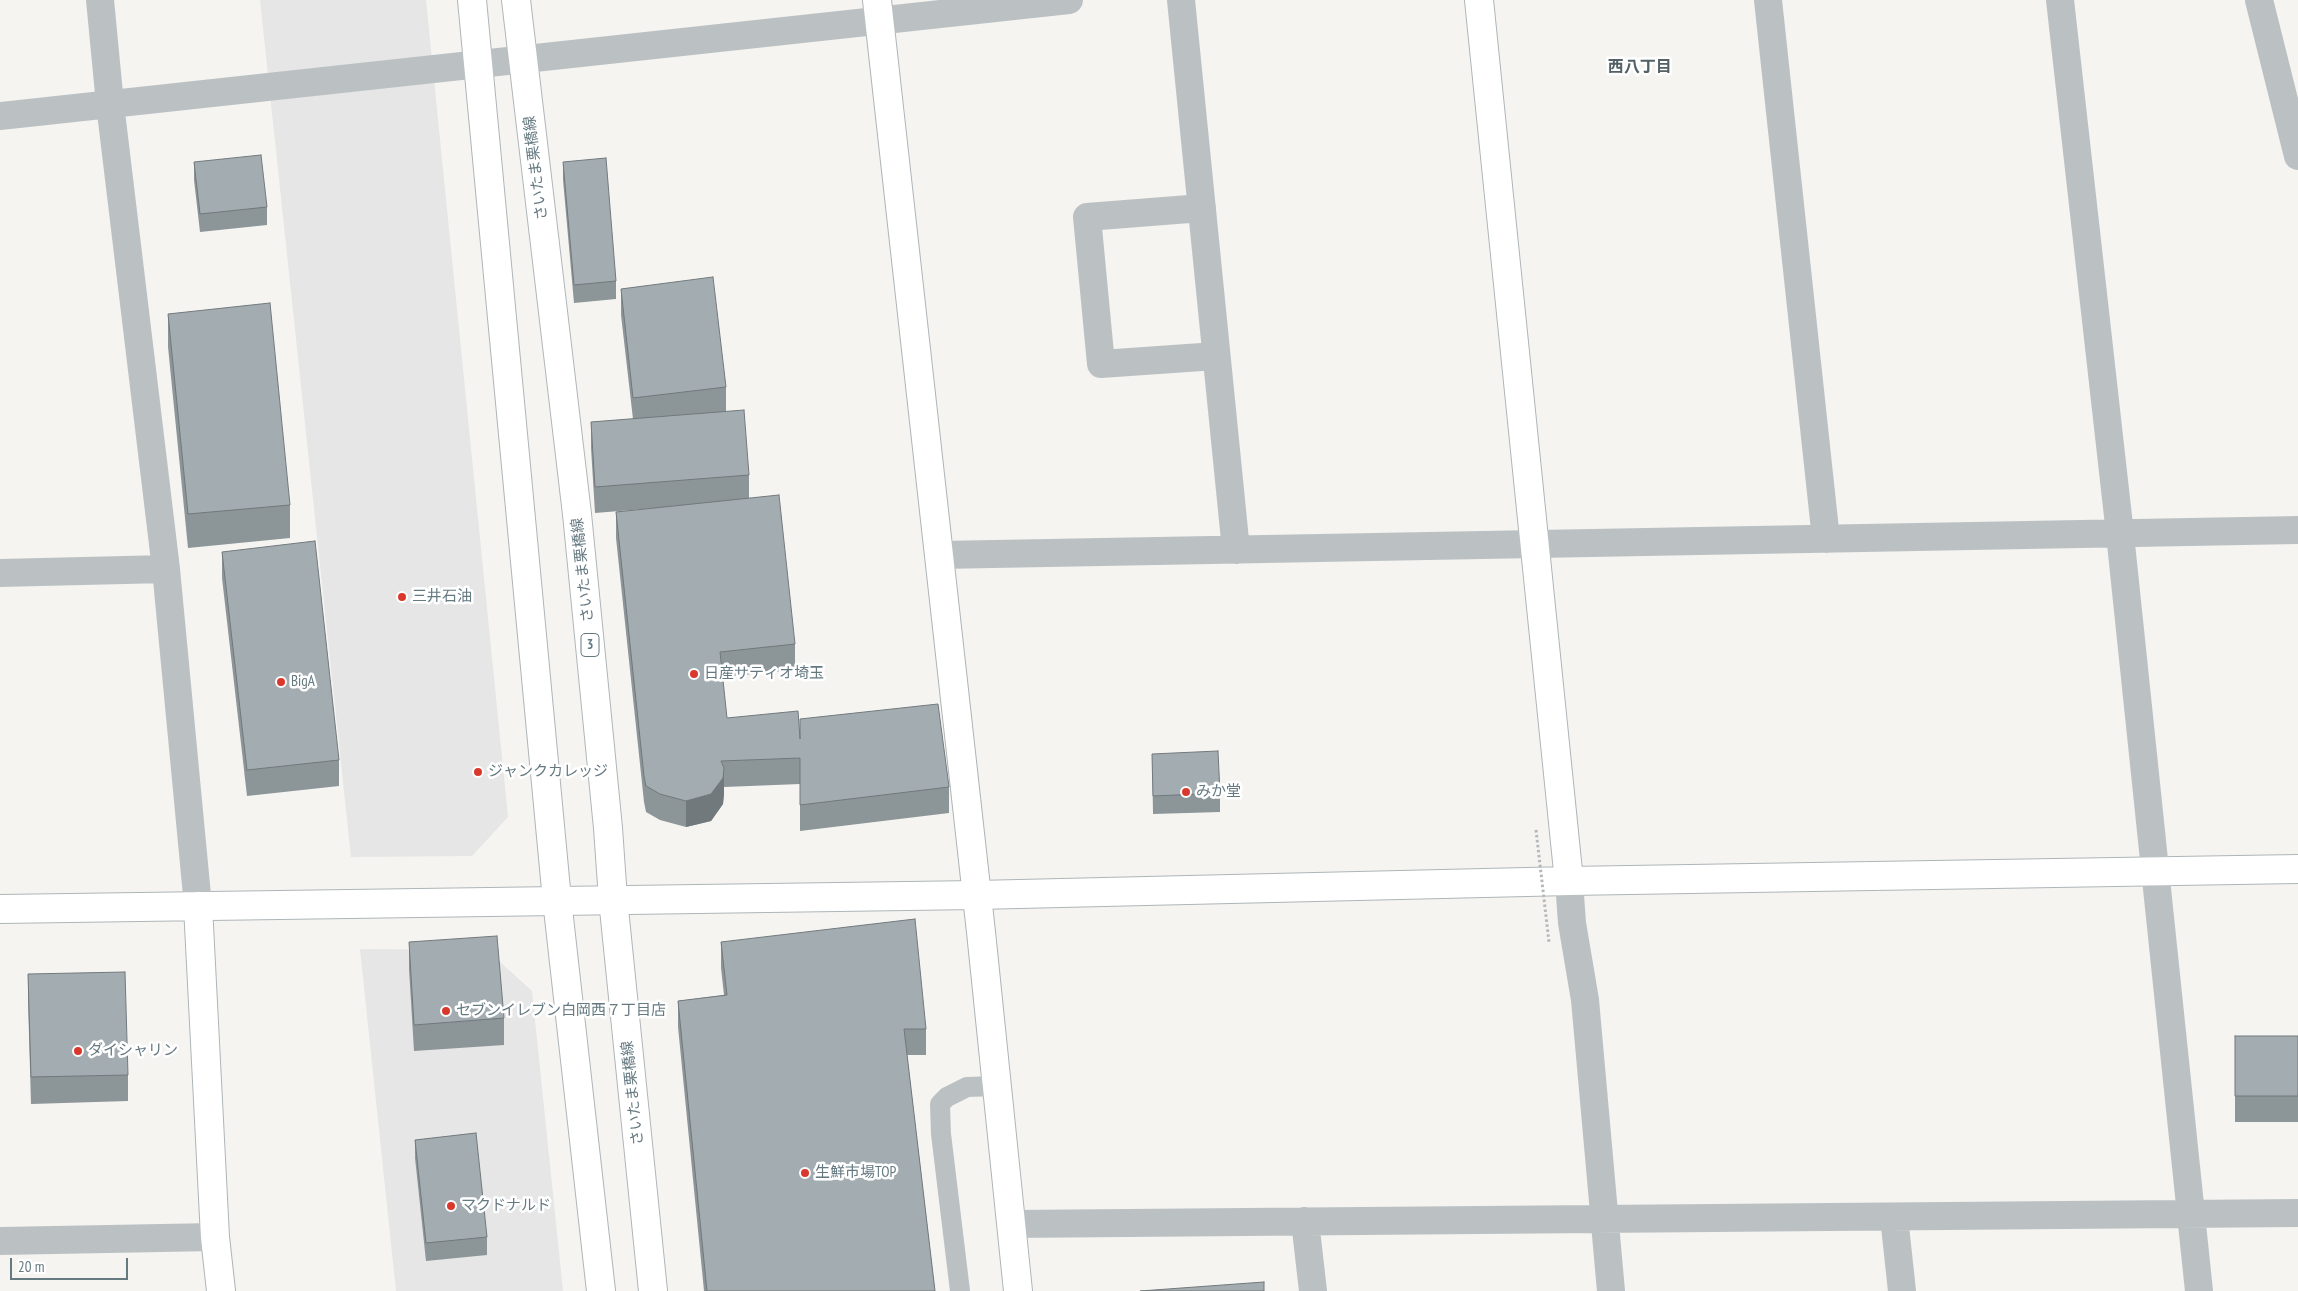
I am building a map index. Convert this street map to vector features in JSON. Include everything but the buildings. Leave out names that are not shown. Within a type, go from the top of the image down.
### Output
[{"type":"street","points":[[100,0],[110,104],[166,569],[198,906],[214,1237],[221,1291]]},
{"type":"street","points":[[472,0],[557,900],[601,1291]]},
{"type":"street","name":"さいたま栗橋線","points":[[516,0],[577,514],[608,828],[613,899],[653,1291]]},
{"type":"street","points":[[0,116],[522,60],[878,11],[1069,0]]},
{"type":"street","points":[[1181,0],[1236,550]]},
{"type":"street","points":[[1479,0],[1570,881],[1572,922],[1585,1000],[1612,1291]]},
{"type":"street","points":[[1768,0],[1826,539]]},
{"type":"street","points":[[2060,0],[2151,823],[2154,871],[2192,1214],[2198,1291]]},
{"type":"street","points":[[2259,0],[2298,156]]},
{"type":"street","points":[[878,11],[977,895],[1018,1291]]},
{"type":"street","points":[[1202,208],[1087,218],[1101,364],[1216,356]]},
{"type":"street","points":[[939,555],[2298,530]]},
{"type":"street","points":[[0,573],[166,569]]},
{"type":"street","points":[[0,909],[977,895],[1570,881],[2298,869]]},
{"type":"street","points":[[1011,1224],[2298,1213]]},
{"type":"street","points":[[1894,1217],[1902,1291]]},
{"type":"street","points":[[1305,1221],[1313,1291]]},
{"type":"street","points":[[0,1241],[214,1237]]},
{"type":"lane","points":[[960,1291],[941,1134],[940,1104],[947,1096],[967,1087],[997,1086]]},
{"type":"path","points":[[1536,830],[1549,942]]},
{"type":"shaded area","points":[[260,0],[426,0],[508,817],[472,856],[351,857]]},
{"type":"shaded area","points":[[360,949],[487,950],[532,991],[563,1291],[396,1291]]},
{"type":"place","name":"三井石油","points":[[402,597]]},
{"type":"place","name":"日産サティオ埼玉","points":[[694,674]]},
{"type":"place","name":"BigA","points":[[281,682]]},
{"type":"place","name":"ジャンクカレッジ","points":[[478,772]]},
{"type":"place","name":"みか堂","points":[[1186,792]]},
{"type":"place","name":"セブンイレブン白岡西７丁目店","points":[[446,1011]]},
{"type":"place","name":"ダイシャリン","points":[[78,1051]]},
{"type":"place","name":"生鮮市場TOP","points":[[805,1173]]},
{"type":"place","name":"マクドナルド","points":[[451,1206]]},
{"type":"district","name":"西八丁目","points":[[1640,67]]}]
